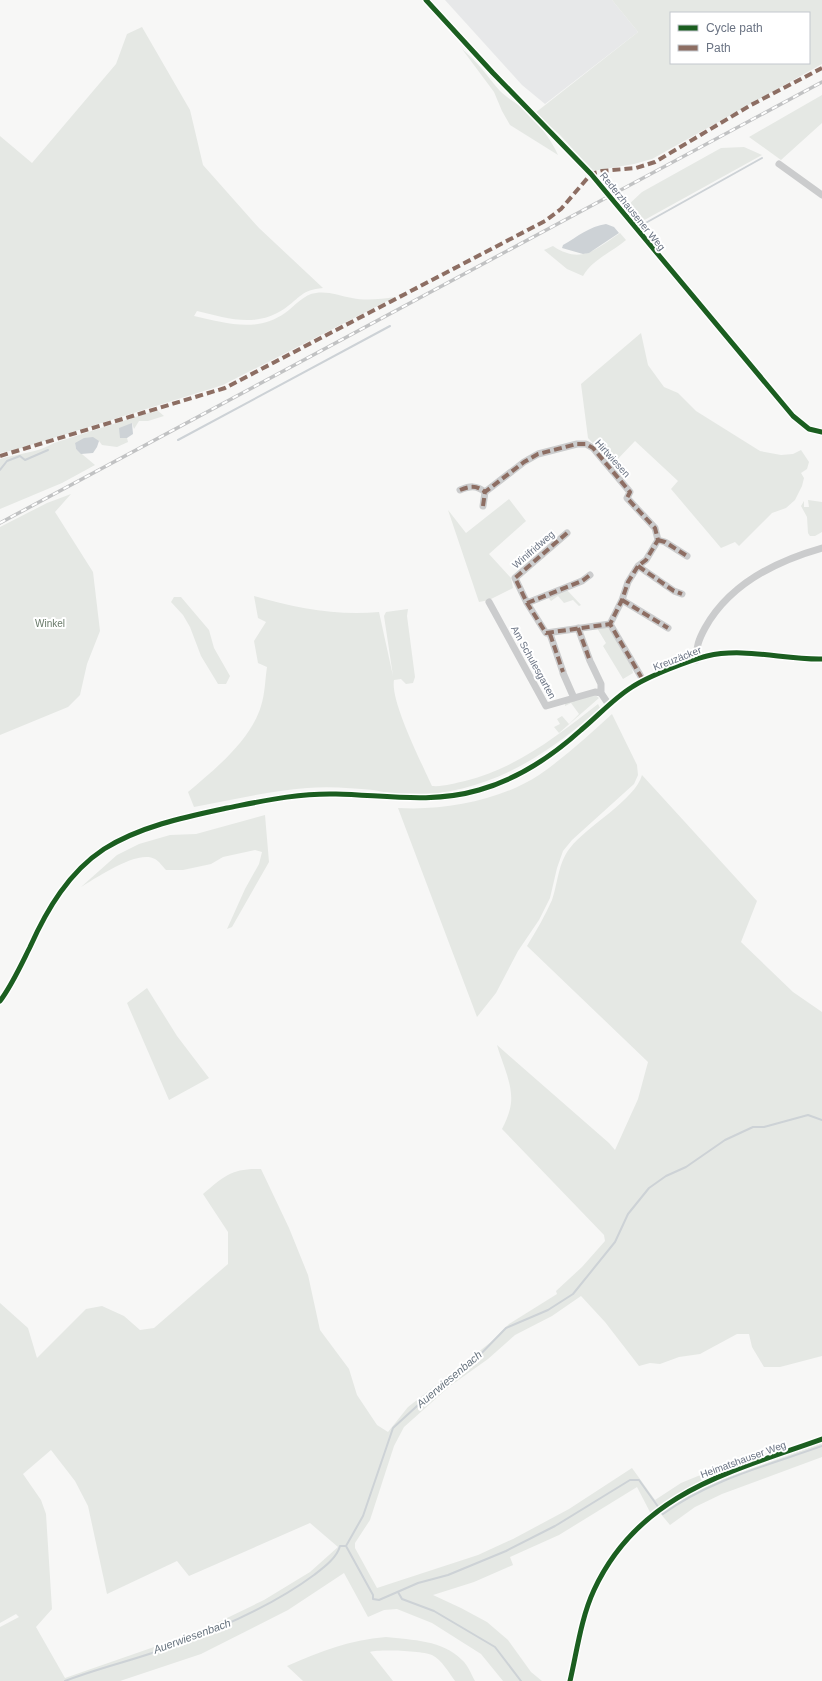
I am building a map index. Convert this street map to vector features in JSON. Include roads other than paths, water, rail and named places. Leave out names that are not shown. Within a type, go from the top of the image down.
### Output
[{"type":"street","name":"Rederzhausener Weg","points":[[426,0],[493,73],[591,174],[794,416],[809,429],[822,432]]},
{"type":"street","points":[[780,164],[822,195]]},
{"type":"street","name":"Hirtwiesen","points":[[485,492],[524,462],[538,454],[577,444],[586,444],[593,448],[630,492],[627,498],[655,528],[658,540]]},
{"type":"street","points":[[460,490],[472,486],[478,487],[485,492],[483,506]]},
{"type":"street","name":"Winifridweg","points":[[563,672],[550,634],[543,631],[527,603],[516,578],[567,533]]},
{"type":"street","points":[[610,624],[622,600],[628,582],[638,566],[646,560],[658,540],[665,542],[687,556]]},
{"type":"street","points":[[696,660],[697,643],[709,622],[734,592],[774,566],[822,548]]},
{"type":"street","points":[[638,566],[674,591],[682,594]]},
{"type":"street","points":[[527,603],[582,581],[590,575]]},
{"type":"street","points":[[622,600],[668,628]]},
{"type":"street","name":"Am Schulesgarten","points":[[489,602],[546,706],[595,692],[601,693]]},
{"type":"street","points":[[550,634],[578,628],[610,624]]},
{"type":"street","points":[[610,624],[643,680]]},
{"type":"street","points":[[578,628],[590,662],[601,684],[601,693],[609,705]]},
{"type":"street","name":"Kreuzäcker","points":[[0,1001],[22,964],[41,923],[59,892],[83,865],[104,849],[126,837],[182,818],[286,796],[335,794],[417,799],[454,796],[479,790],[520,775],[553,754],[632,686],[643,680],[708,655],[740,653],[799,659],[822,659]]},
{"type":"street","name":"Am Schulesgarten","points":[[563,672],[574,698]]},
{"type":"street","name":"Heimatshauser Weg","points":[[570,1681],[585,1614],[593,1590],[618,1550],[653,1514],[667,1503],[702,1483],[822,1439]]},
{"type":"waterway","points":[[642,225],[762,158]]},
{"type":"waterway","points":[[178,440],[390,326]]},
{"type":"waterway","points":[[0,470],[7,461],[20,456],[25,460],[48,450]]},
{"type":"waterway","name":"Auerwiesenbach","points":[[65,1681],[92,1671],[161,1650],[211,1631],[282,1596],[314,1575],[333,1559],[340,1546],[346,1546],[363,1516],[393,1428],[441,1384],[471,1364],[506,1328],[548,1310],[573,1294],[615,1242],[628,1214],[649,1188],[666,1176],[686,1167],[725,1140],[753,1127],[764,1127],[808,1115],[822,1120]]},
{"type":"waterway","name":"Auerwiesenbach","points":[[661,1512],[663,1514],[700,1492],[740,1474],[822,1446]]},
{"type":"waterway","name":"Auerwiesenbach","points":[[346,1546],[373,1595],[373,1599],[379,1600],[418,1583],[448,1575],[506,1551],[555,1526],[630,1480],[639,1480],[659,1508]]},
{"type":"waterway","points":[[398,1592],[402,1599],[434,1611],[495,1647],[521,1681]]},
{"type":"railway","points":[[0,523],[822,82]]},
{"type":"park label","name":"Winkel","points":[[50,623]]}]
